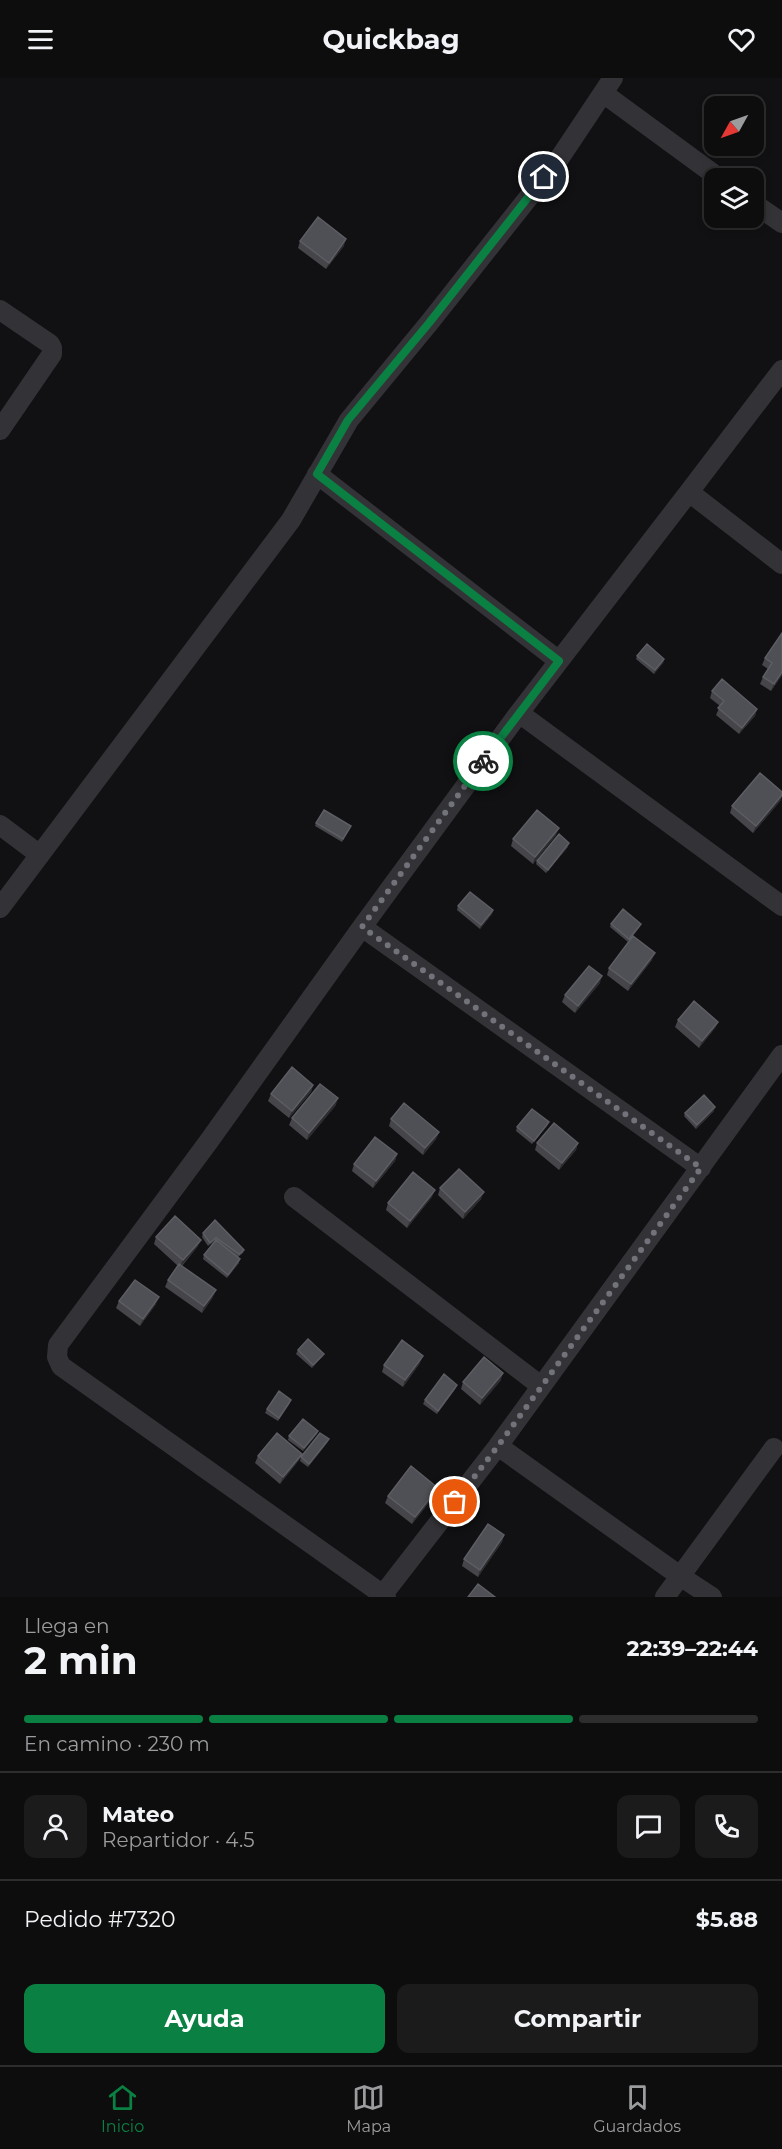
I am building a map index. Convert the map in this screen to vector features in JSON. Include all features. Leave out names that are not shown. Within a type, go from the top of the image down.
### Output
[{"type":"street","points":[[0,908],[291,520],[348,420],[429,323],[559,159],[608,85],[707,168]]},
{"type":"street","points":[[764,210],[782,223]]},
{"type":"street","points":[[0,310],[50,344],[52,348],[52,354],[0,430]]},
{"type":"street","points":[[782,370],[519,713],[58,1345],[57,1357],[61,1366],[383,1596],[498,1446],[782,1055]]},
{"type":"street","points":[[317,474],[559,661]]},
{"type":"street","points":[[688,492],[782,564]]},
{"type":"street","points":[[519,713],[782,906]]},
{"type":"street","points":[[0,825],[40,855]]},
{"type":"street","points":[[362,927],[701,1168]]},
{"type":"street","points":[[294,1197],[541,1386]]},
{"type":"street","points":[[498,1446],[712,1597]]},
{"type":"street","points":[[665,1597],[774,1448]]},
{"type":"building","points":[[318,217],[346,239],[329,263],[300,241]]},
{"type":"building","points":[[782,633],[782,672],[774,684],[763,677],[772,663],[765,658]]},
{"type":"building","points":[[647,644],[664,659],[655,670],[637,656]]},
{"type":"building","points":[[722,679],[757,709],[742,728],[718,708],[724,701],[712,691]]},
{"type":"building","points":[[760,773],[782,792],[782,795],[756,826],[732,806]]},
{"type":"building","points":[[324,810],[351,826],[343,839],[316,823]]},
{"type":"building","points":[[537,810],[559,828],[535,857],[513,839]]},
{"type":"building","points":[[559,834],[569,843],[548,870],[537,861]]},
{"type":"building","points":[[470,892],[493,910],[481,925],[458,906]]},
{"type":"building","points":[[623,909],[641,924],[629,939],[611,924]]},
{"type":"building","points":[[633,936],[655,953],[631,984],[609,968]]},
{"type":"building","points":[[589,966],[602,976],[578,1006],[565,995]]},
{"type":"building","points":[[694,1001],[718,1022],[702,1041],[678,1020]]},
{"type":"building","points":[[292,1067],[313,1085],[292,1111],[271,1094]]},
{"type":"building","points":[[320,1084],[338,1098],[309,1133],[292,1118]]},
{"type":"building","points":[[704,1095],[715,1107],[697,1125],[685,1113]]},
{"type":"building","points":[[404,1103],[439,1132],[425,1148],[391,1119]]},
{"type":"building","points":[[532,1109],[549,1122],[534,1141],[517,1127]]},
{"type":"building","points":[[554,1123],[578,1143],[562,1163],[537,1143]]},
{"type":"building","points":[[375,1137],[397,1154],[376,1181],[354,1164]]},
{"type":"building","points":[[459,1169],[484,1192],[465,1212],[440,1188]]},
{"type":"building","points":[[413,1172],[435,1190],[410,1221],[388,1203]]},
{"type":"building","points":[[175,1216],[201,1240],[183,1260],[156,1237]]},
{"type":"building","points":[[215,1220],[244,1250],[239,1254],[216,1238],[210,1243],[203,1233]]},
{"type":"building","points":[[216,1240],[240,1259],[228,1275],[204,1255]]},
{"type":"building","points":[[179,1264],[216,1290],[204,1306],[168,1280]]},
{"type":"building","points":[[135,1280],[159,1297],[143,1319],[119,1301]]},
{"type":"building","points":[[308,1339],[324,1354],[313,1365],[298,1350]]},
{"type":"building","points":[[402,1340],[423,1356],[405,1380],[384,1365]]},
{"type":"building","points":[[484,1357],[503,1373],[482,1398],[463,1382]]},
{"type":"building","points":[[444,1374],[457,1385],[438,1411],[425,1400]]},
{"type":"building","points":[[279,1391],[291,1400],[279,1418],[267,1409]]},
{"type":"building","points":[[303,1419],[318,1431],[304,1448],[289,1436]]},
{"type":"building","points":[[277,1433],[302,1454],[283,1477],[258,1456]]},
{"type":"building","points":[[320,1433],[329,1439],[309,1464],[301,1457]]},
{"type":"building","points":[[411,1466],[438,1488],[415,1517],[388,1496]]},
{"type":"building","points":[[488,1524],[504,1535],[480,1570],[464,1559]]},
{"type":"building","points":[[478,1584],[495,1597],[468,1597]]},
{"type":"way so far","points":[[455,1502],[701,1168],[362,927],[483,761]]},
{"type":"route","points":[[483,761],[559,661],[317,474],[348,420],[429,323],[544,177]]}]
